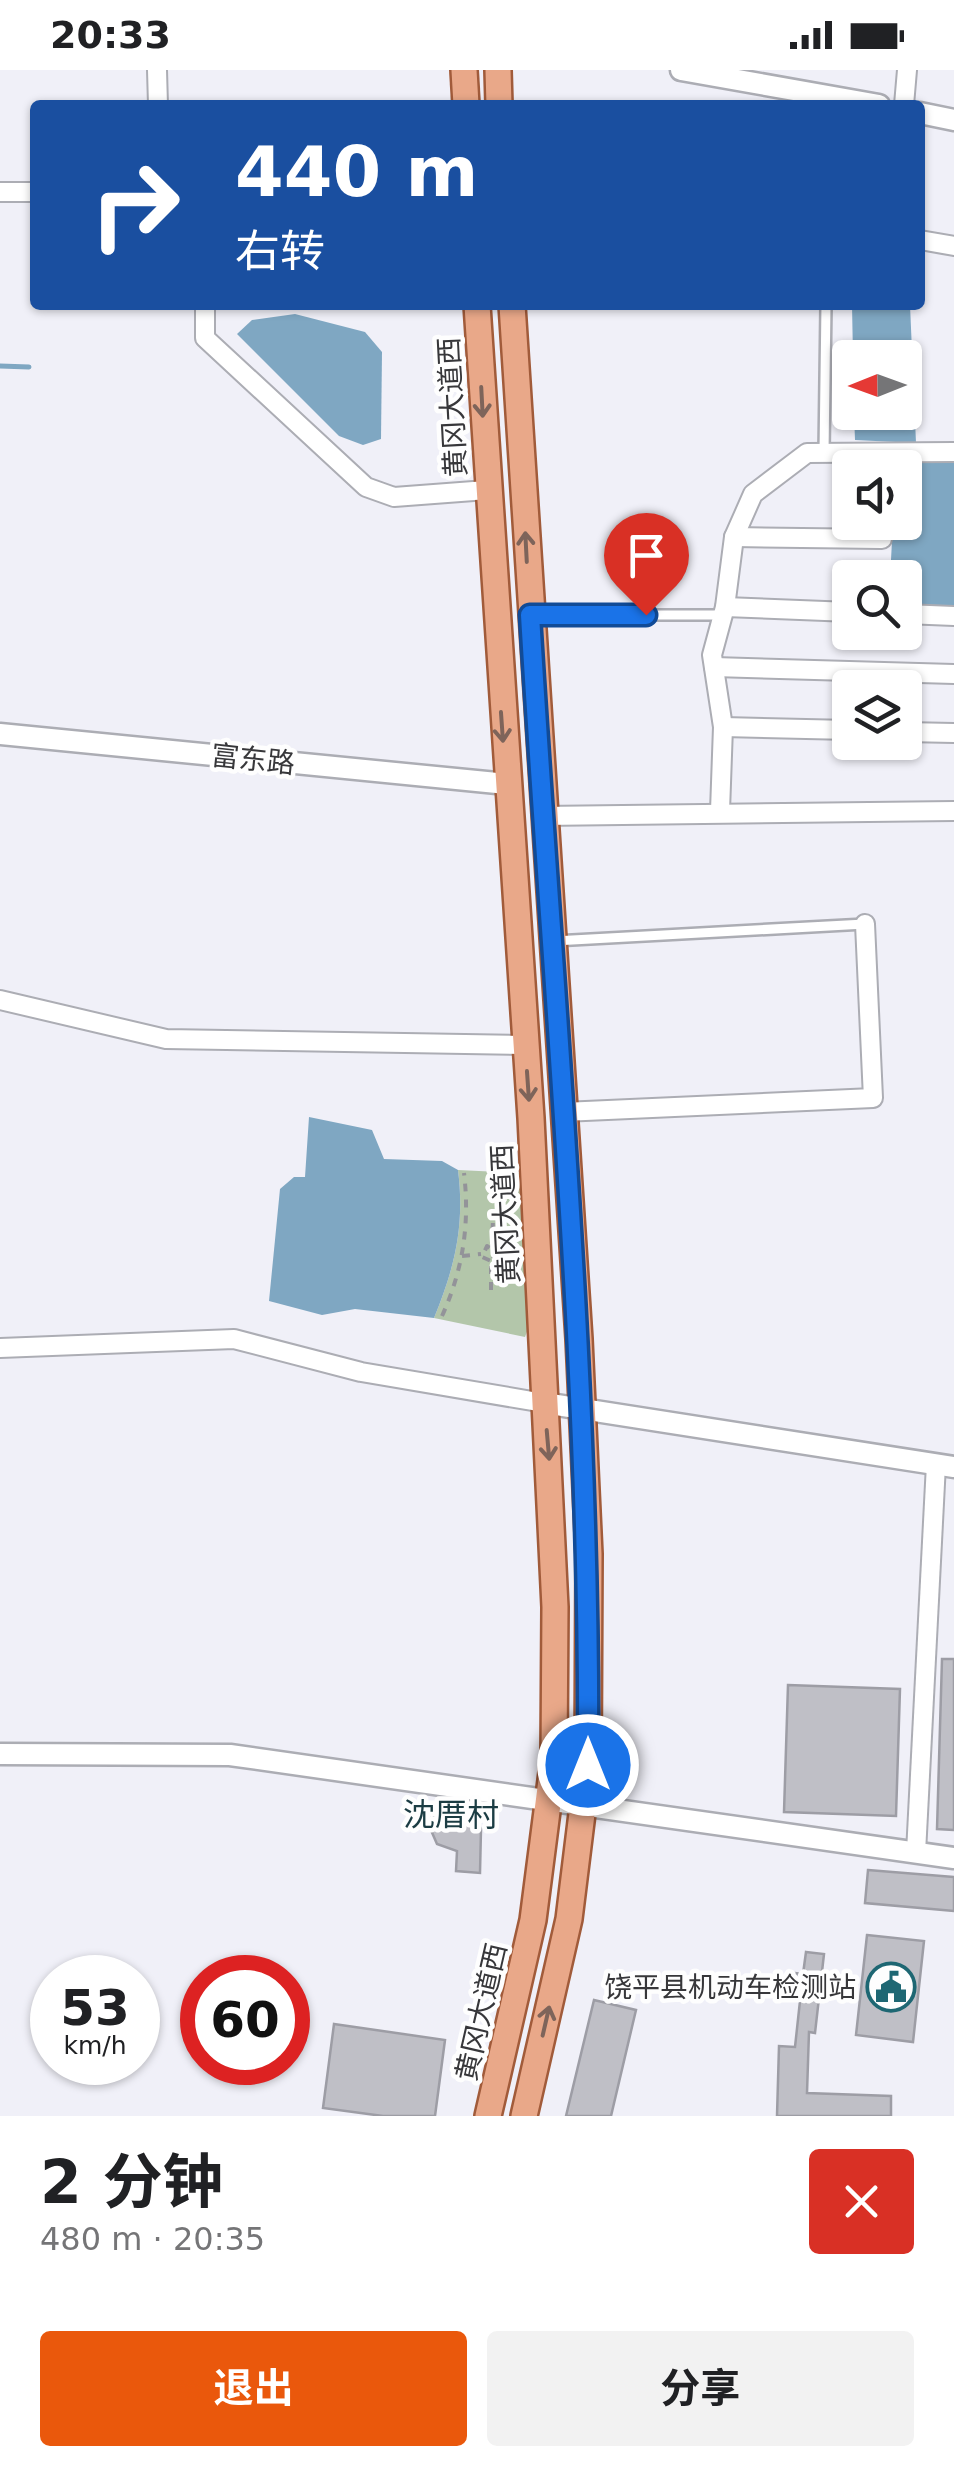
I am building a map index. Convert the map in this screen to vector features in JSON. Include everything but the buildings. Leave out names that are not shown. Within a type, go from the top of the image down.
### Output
[{"type":"main road","points":[[464,70],[466,100]]},
{"type":"main road","points":[[498,70],[500,100]]},
{"type":"main road","name":"黄冈大道西","points":[[477,310],[526,1045],[544,1403],[554,1505],[555,1608],[554,1757],[533,1920],[488,2116]]},
{"type":"main road","points":[[512,310],[589,1554],[588,1765],[569,1919],[524,2116]]},
{"type":"street","points":[[158,70],[158,100]]},
{"type":"street","points":[[682,70],[851,100]]},
{"type":"street","points":[[904,100],[907,70]]},
{"type":"street","points":[[925,114],[954,120]]},
{"type":"street","points":[[0,192],[30,192]]},
{"type":"street","points":[[925,241],[954,246]]},
{"type":"street","points":[[205,310],[205,338],[366,487],[394,496],[487,490]]},
{"type":"street","points":[[922,455],[954,452]]},
{"type":"street","points":[[720,812],[723,727],[714,666],[734,537],[753,494],[767,480],[807,453],[832,453]]},
{"type":"street","points":[[734,537],[832,538]]},
{"type":"street","points":[[724,611],[832,612]]},
{"type":"street","points":[[922,615],[954,616]]},
{"type":"street","points":[[714,666],[954,674]]},
{"type":"street","points":[[723,727],[832,730]]},
{"type":"street","points":[[922,732],[954,733]]},
{"type":"street","name":"富东路","points":[[0,734],[506,784]]},
{"type":"street","points":[[542,816],[954,811]]},
{"type":"street","points":[[563,1112],[873,1098],[865,924]]},
{"type":"street","points":[[0,1000],[166,1039],[526,1045]]},
{"type":"street","points":[[0,1348],[234,1339],[361,1372],[945,1466],[916,1852]]},
{"type":"street","points":[[0,1754],[230,1755],[954,1858]]},
{"type":"lane","points":[[824,452],[826,310]]},
{"type":"lane","points":[[530,615],[724,611]]},
{"type":"lane","points":[[551,941],[865,924]]},
{"type":"path","points":[[442,1316],[462,1256],[467,1202],[464,1173]]},
{"type":"path","points":[[493,1219],[492,1247],[496,1254]]},
{"type":"path","points":[[481,1254],[484,1248],[492,1247]]},
{"type":"path","points":[[496,1254],[524,1252]]},
{"type":"path","points":[[462,1256],[481,1254],[492,1261]]},
{"type":"path","points":[[490,1290],[496,1254]]},
{"type":"green space","points":[[458,1170],[520,1173],[528,1329],[525,1337],[434,1318],[456,1246],[460,1209]]},
{"type":"water","points":[[852,310],[910,310],[912,340],[853,340]]},
{"type":"water","points":[[295,314],[365,332],[382,352],[381,439],[363,445],[339,436],[237,334],[252,320]]},
{"type":"water","points":[[855,430],[915,430],[916,443],[855,440]]},
{"type":"water","points":[[922,459],[954,460],[954,612],[922,610],[922,560],[891,560],[892,540],[922,540]]},
{"type":"water","points":[[309,1117],[372,1130],[384,1159],[442,1161],[458,1170],[460,1209],[456,1246],[434,1318],[355,1309],[322,1315],[269,1301],[280,1189],[294,1177],[305,1177]]},
{"type":"waterway","points":[[0,366],[29,367]]},
{"type":"place","name":"饶平县机动车检测站","points":[[891,1987]]},
{"type":"district","name":"沈厝村","points":[[451,1815]]},
{"type":"route","points":[[588,1765],[589,1554],[580,1340],[530,615],[646,615]]}]
